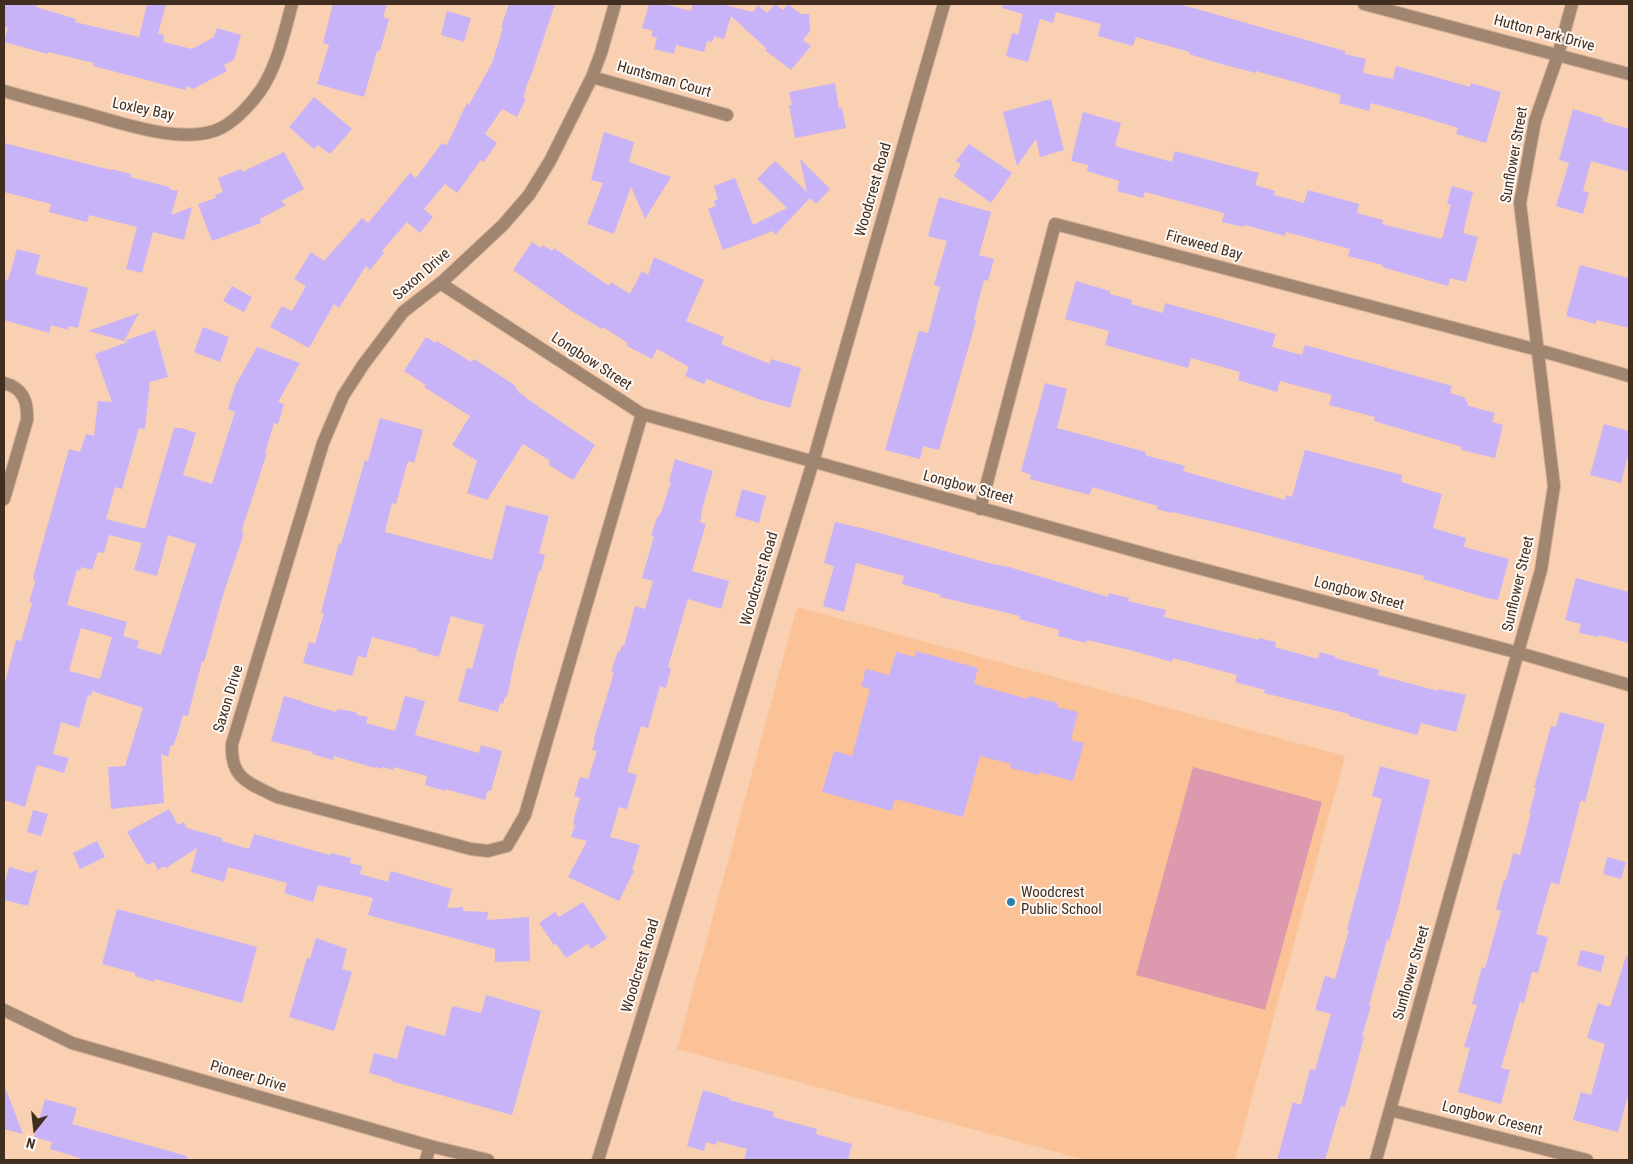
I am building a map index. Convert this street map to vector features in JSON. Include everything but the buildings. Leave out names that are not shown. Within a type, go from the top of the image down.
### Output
[{"type":"street","name":"Loxley Bay","points":[[4,91],[150,131],[190,135],[207,132],[223,127],[252,102],[261,90],[279,50],[292,4]]},
{"type":"street","name":"Saxon Drive","points":[[615,4],[602,52],[592,77],[550,161],[529,195],[503,224],[440,283],[403,312],[363,364],[343,396],[323,443],[232,744],[232,754],[237,774],[277,797],[471,849],[488,851],[507,846],[525,814],[642,414]]},
{"type":"street","name":"Woodcrest Road","points":[[598,1160],[813,462],[944,4]]},
{"type":"street","name":"Hutton Park Drive","points":[[1364,4],[1629,74]]},
{"type":"street","name":"Sunflower Street","points":[[1376,1160],[1541,570],[1554,486],[1520,203],[1535,121],[1558,55],[1572,4]]},
{"type":"street","name":"Huntsman Court","points":[[592,77],[727,115]]},
{"type":"street","name":"Fireweed Bay","points":[[980,508],[1055,224],[1538,350],[1629,376]]},
{"type":"street","name":"Longbow Street","points":[[440,283],[642,414],[1164,560],[1519,653]]},
{"type":"street","points":[[4,383],[18,389],[24,395],[28,408],[27,420],[4,499]]},
{"type":"street","points":[[1519,653],[1629,685]]},
{"type":"street","name":"Pioneer Drive","points":[[4,1010],[72,1043],[430,1146],[488,1160]]},
{"type":"street","name":"Longbow Cresent","points":[[1390,1110],[1587,1160]]},
{"type":"street","points":[[426,1160],[430,1146]]},
{"type":"shaded area","name":"Woodcrest Public School","points":[[797,607],[1345,756],[1235,1160],[1086,1160],[677,1049]]},
{"type":"shaded area","points":[[1193,767],[1322,802],[1265,1010],[1136,975]]},
{"type":"place","name":"Woodcrest Public School","points":[[1011,902]]}]
